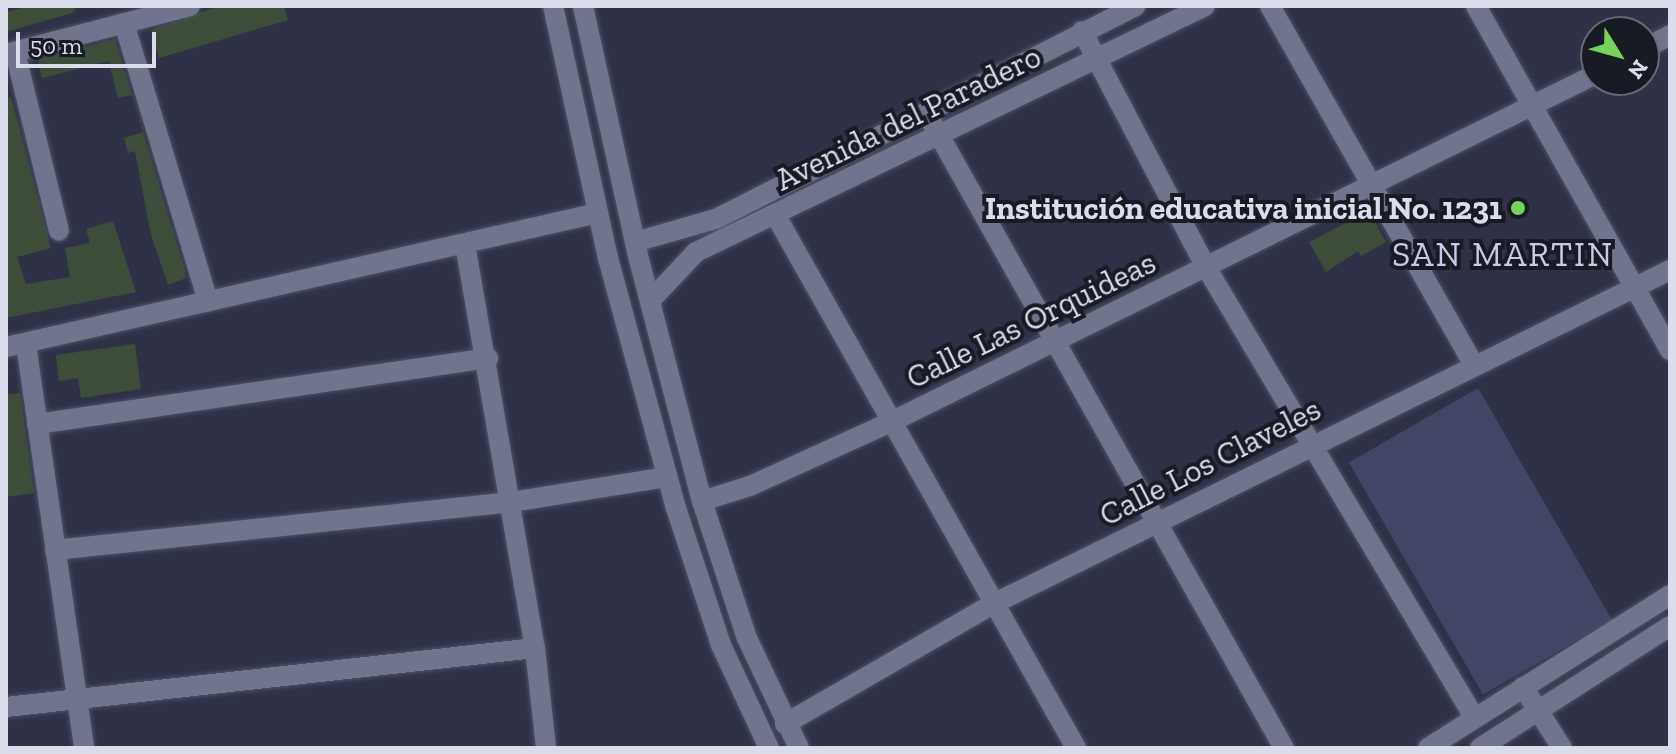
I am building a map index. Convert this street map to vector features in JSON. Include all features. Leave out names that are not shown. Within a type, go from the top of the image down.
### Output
[{"type":"street","points":[[59,231],[10,53],[190,6]]},
{"type":"street","points":[[553,6],[608,258],[667,477],[721,645],[767,748]]},
{"type":"street","points":[[583,6],[636,247],[702,501],[746,636],[799,748]]},
{"type":"street","name":"Avenida del Paradero","points":[[608,258],[716,219],[1135,6]]},
{"type":"street","name":"Avenida del Paradero","points":[[650,301],[696,252],[1205,6]]},
{"type":"street","points":[[1270,6],[1474,365]]},
{"type":"street","points":[[1476,6],[1670,350]]},
{"type":"street","points":[[124,23],[208,302]]},
{"type":"street","points":[[1082,31],[1206,267],[1474,717]]},
{"type":"street","name":"Calle Las Orquideas","points":[[702,501],[750,486],[891,422],[1580,82]]},
{"type":"street","points":[[926,112],[1154,525],[1284,748]]},
{"type":"street","points":[[84,748],[37,424],[16,346],[598,213]]},
{"type":"street","points":[[776,216],[991,605],[1076,748]]},
{"type":"street","points":[[465,244],[488,358],[535,648],[546,748]]},
{"type":"street","name":"Calle Los Claveles","points":[[785,724],[991,605],[1312,443],[1670,270]]},
{"type":"street","points":[[37,424],[488,358]]},
{"type":"street","points":[[55,550],[511,502],[667,477]]},
{"type":"street","points":[[1428,748],[1670,595]]},
{"type":"street","points":[[1480,748],[1670,626]]},
{"type":"street","points":[[6,707],[535,648]]},
{"type":"street","points":[[1523,687],[1562,748]]},
{"type":"shaded area","points":[[1478,388],[1612,620],[1483,695],[1349,462]]},
{"type":"building","points":[[29,6],[75,6],[75,12],[6,32],[6,12]]},
{"type":"building","points":[[219,6],[284,6],[288,20],[159,58],[151,30]]},
{"type":"building","points":[[115,39],[132,95],[118,98],[109,61],[42,78],[38,59]]},
{"type":"building","points":[[11,97],[51,248],[17,257],[26,284],[70,277],[65,248],[90,243],[86,229],[113,221],[136,292],[6,318],[6,98]]},
{"type":"building","points":[[143,132],[185,271],[186,278],[168,285],[151,235],[135,151],[128,153],[124,138]]},
{"type":"building","points":[[1369,211],[1386,242],[1361,256],[1358,251],[1326,272],[1309,242]]},
{"type":"building","points":[[135,344],[141,389],[81,398],[78,378],[59,381],[56,355]]},
{"type":"building","points":[[20,393],[34,493],[6,497],[6,395]]},
{"type":"place","name":"Institución educativa inicial No. 1231","points":[[1518,208]]},
{"type":"district","name":"SAN MARTIN","points":[[1503,255]]}]
